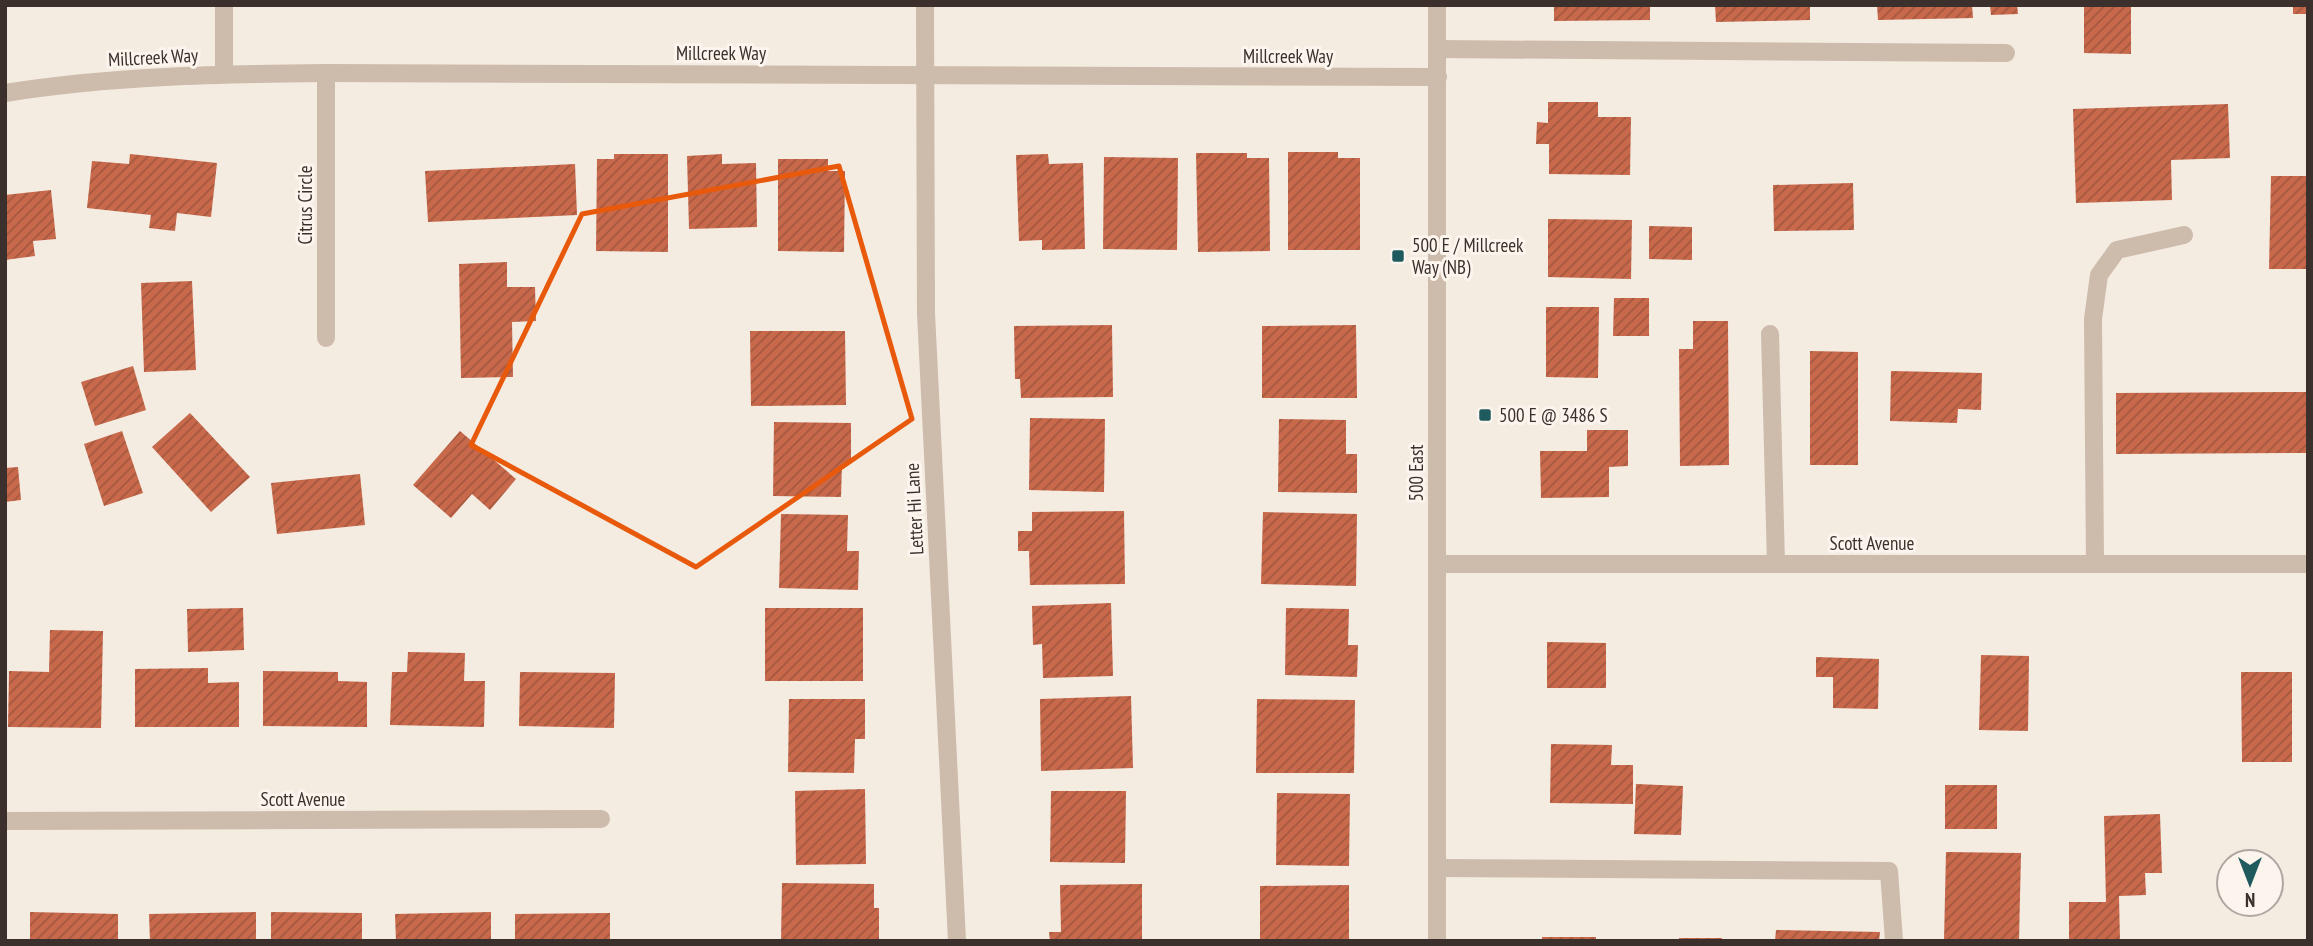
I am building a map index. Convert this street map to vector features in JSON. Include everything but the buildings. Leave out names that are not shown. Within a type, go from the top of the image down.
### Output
[{"type":"street","points":[[224,5],[224,74]]},
{"type":"street","name":"Letter Hi Lane","points":[[925,5],[926,313],[957,941]]},
{"type":"street","name":"500 East","points":[[1437,5],[1437,941]]},
{"type":"street","points":[[1437,49],[2006,53]]},
{"type":"street","name":"Citrus Circle","points":[[326,73],[326,338]]},
{"type":"street","name":"Millcreek Way","points":[[5,93],[66,83],[224,74],[1438,77]]},
{"type":"street","points":[[2095,564],[2093,319],[2099,275],[2117,250],[2184,235]]},
{"type":"street","points":[[1770,334],[1776,564]]},
{"type":"street","name":"Scott Avenue","points":[[1437,564],[2308,564]]},
{"type":"street","name":"Scott Avenue","points":[[5,821],[601,819]]},
{"type":"street","points":[[1437,868],[1889,872],[1895,941]]},
{"type":"highlighted area","points":[[839,166],[912,419],[696,567],[471,445],[582,214]]},
{"type":"place","name":"500 E / Millcreek Way (NB)","points":[[1398,256]]},
{"type":"place","name":"500 E @ 3486 S","points":[[1485,415]]}]
